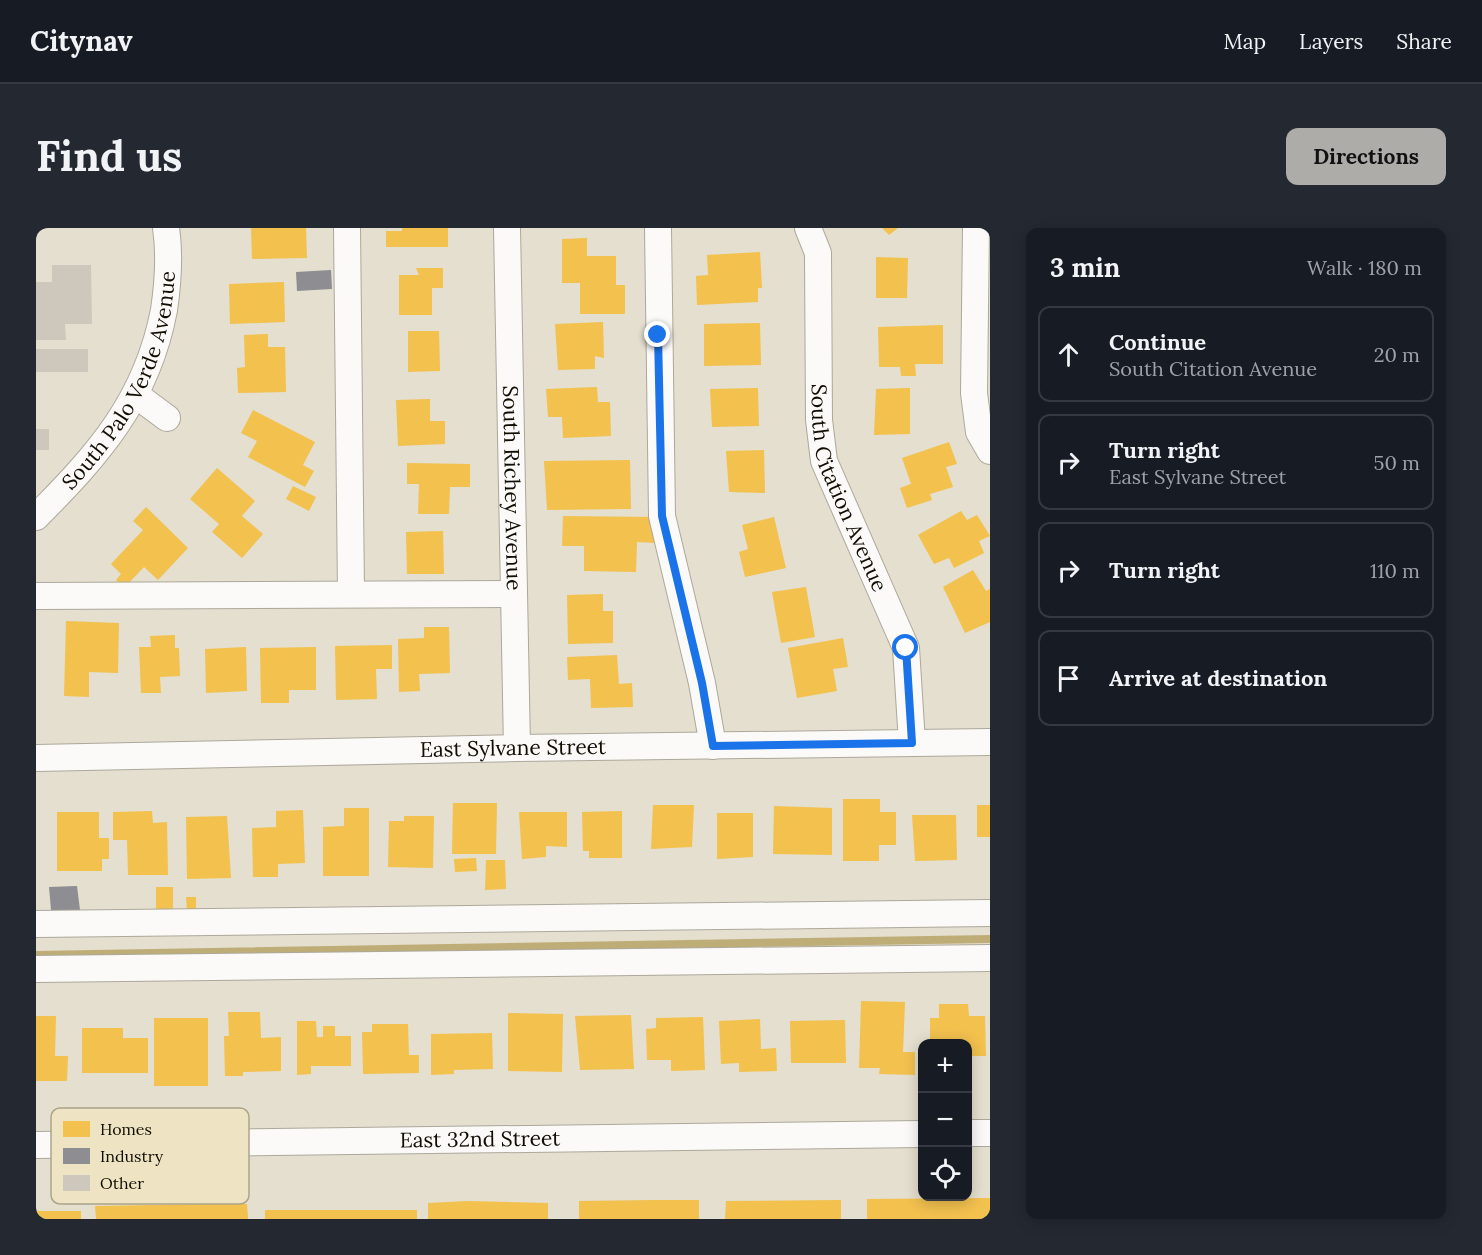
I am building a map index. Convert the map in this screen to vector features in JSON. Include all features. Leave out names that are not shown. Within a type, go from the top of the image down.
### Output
[{"type":"street","name":"South Palo Verde Avenue","points":[[36,517],[110,434],[136,395],[147,371],[159,335],[166,299],[168,273],[166,228]]},
{"type":"street","points":[[346,228],[351,594]]},
{"type":"street","name":"South Richey Avenue","points":[[507,228],[517,748]]},
{"type":"street","points":[[658,228],[662,516],[702,683],[713,746]]},
{"type":"street","name":"South Citation Avenue","points":[[808,228],[818,253],[819,420],[824,461],[906,648],[912,743]]},
{"type":"street","points":[[976,228],[983,272],[974,393],[980,432],[990,452]]},
{"type":"street","points":[[136,395],[167,418]]},
{"type":"street","points":[[36,596],[514,594]]},
{"type":"street","name":"East Sylvane Street","points":[[36,758],[517,748],[990,742]]},
{"type":"street","points":[[36,924],[990,914]]},
{"type":"street","points":[[36,969],[990,958]]},
{"type":"street","points":[[972,1133],[990,1133]]},
{"type":"street","name":"East 32nd Street","points":[[249,1142],[918,1134]]},
{"type":"street","name":"East 32nd Street","points":[[36,1145],[51,1145]]},
{"type":"building: Homes","points":[[251,228],[306,228],[307,258],[252,259]]},
{"type":"building: Homes","points":[[402,228],[448,228],[448,247],[386,247],[386,231],[402,231]]},
{"type":"building: Homes","points":[[882,228],[898,228],[889,235]]},
{"type":"building: Homes","points":[[587,238],[587,256],[616,256],[616,285],[625,285],[625,314],[580,314],[580,283],[562,283],[562,239]]},
{"type":"building: Homes","points":[[760,252],[762,288],[758,288],[758,302],[697,305],[696,276],[708,275],[707,255]]},
{"type":"building: Homes","points":[[876,257],[908,258],[907,298],[876,298]]},
{"type":"building: Homes","points":[[416,268],[443,268],[443,288],[432,288],[432,315],[399,315],[399,275],[419,275]]},
{"type":"building: Homes","points":[[284,282],[285,322],[230,324],[229,284]]},
{"type":"building: Homes","points":[[603,322],[604,358],[595,356],[595,369],[558,370],[555,324]]},
{"type":"building: Homes","points":[[760,323],[761,365],[704,366],[704,324]]},
{"type":"building: Homes","points":[[943,325],[943,364],[915,364],[916,376],[901,376],[900,367],[879,367],[878,327]]},
{"type":"building: Homes","points":[[408,331],[439,331],[440,371],[408,372]]},
{"type":"building: Homes","points":[[268,334],[268,347],[285,347],[286,392],[238,393],[237,368],[245,367],[244,335]]},
{"type":"building: Homes","points":[[597,387],[598,402],[610,402],[611,436],[563,438],[562,417],[548,417],[546,389]]},
{"type":"building: Homes","points":[[758,388],[759,426],[712,427],[710,389]]},
{"type":"building: Homes","points":[[910,388],[910,434],[874,435],[876,389]]},
{"type":"building: Homes","points":[[430,399],[430,421],[445,421],[445,444],[398,446],[396,400]]},
{"type":"building: Homes","points":[[253,410],[315,442],[303,465],[314,471],[305,487],[248,457],[257,441],[241,433]]},
{"type":"building: Homes","points":[[949,442],[957,464],[946,467],[953,487],[930,494],[932,500],[907,508],[900,488],[911,484],[902,458]]},
{"type":"building: Homes","points":[[764,450],[765,493],[729,492],[726,451]]},
{"type":"building: Homes","points":[[630,460],[631,509],[547,510],[544,461]]},
{"type":"building: Homes","points":[[407,463],[470,464],[470,487],[450,487],[449,514],[418,514],[419,484],[407,484]]},
{"type":"building: Homes","points":[[217,468],[255,501],[242,516],[263,534],[242,558],[212,532],[219,524],[190,499]]},
{"type":"building: Homes","points":[[293,486],[316,497],[309,511],[286,499]]},
{"type":"building: Homes","points":[[146,507],[188,548],[158,580],[144,567],[124,588],[116,580],[121,574],[111,564],[143,530],[133,521]]},
{"type":"building: Homes","points":[[961,511],[967,520],[977,515],[990,536],[979,541],[984,553],[954,568],[949,558],[934,564],[918,535]]},
{"type":"building: Homes","points":[[563,516],[655,517],[655,543],[637,542],[636,572],[584,571],[584,546],[562,546]]},
{"type":"building: Homes","points":[[774,517],[786,568],[745,577],[739,552],[748,549],[742,525]]},
{"type":"building: Homes","points":[[443,531],[444,574],[407,574],[406,532]]},
{"type":"building: Homes","points":[[973,570],[986,591],[990,589],[990,622],[965,633],[943,587]]},
{"type":"building: Homes","points":[[806,587],[815,637],[781,643],[772,592]]},
{"type":"building: Homes","points":[[603,594],[603,611],[613,611],[613,643],[568,644],[567,595]]},
{"type":"building: Homes","points":[[66,621],[119,623],[118,673],[89,672],[89,697],[64,696]]},
{"type":"building: Homes","points":[[424,627],[449,627],[450,673],[419,674],[420,691],[399,692],[398,639],[424,638]]},
{"type":"building: Homes","points":[[175,635],[175,648],[179,648],[180,676],[160,677],[161,693],[141,693],[139,647],[151,647],[150,636]]},
{"type":"building: Homes","points":[[843,638],[848,667],[833,669],[837,691],[797,698],[788,648]]},
{"type":"building: Homes","points":[[392,645],[392,669],[376,669],[377,699],[336,700],[335,646]]},
{"type":"building: Homes","points":[[246,647],[247,691],[206,693],[205,649]]},
{"type":"building: Homes","points":[[316,647],[316,690],[289,690],[289,703],[261,703],[260,648]]},
{"type":"building: Homes","points":[[617,655],[619,684],[632,683],[633,707],[591,708],[590,679],[568,680],[567,657]]},
{"type":"building: Homes","points":[[843,799],[880,799],[880,812],[896,812],[896,845],[879,845],[879,861],[843,861]]},
{"type":"building: Homes","points":[[453,803],[497,803],[496,854],[452,854]]},
{"type":"building: Homes","points":[[653,805],[694,805],[692,847],[651,849]]},
{"type":"building: Homes","points":[[977,805],[990,805],[990,837],[977,837]]},
{"type":"building: Homes","points":[[774,806],[832,808],[832,855],[773,854]]},
{"type":"building: Homes","points":[[344,808],[369,808],[369,876],[323,876],[323,827],[344,826]]},
{"type":"building: Homes","points":[[303,810],[305,863],[278,864],[278,877],[253,877],[252,828],[276,827],[276,811]]},
{"type":"building: Homes","points":[[152,811],[153,823],[167,822],[168,875],[128,875],[127,840],[113,840],[113,812]]},
{"type":"building: Homes","points":[[622,811],[622,858],[589,858],[589,851],[583,851],[582,812]]},
{"type":"building: Homes","points":[[57,812],[99,812],[99,838],[109,838],[109,859],[102,859],[102,871],[57,871]]},
{"type":"building: Homes","points":[[519,812],[567,812],[567,847],[546,846],[546,857],[522,859]]},
{"type":"building: Homes","points":[[717,813],[753,813],[753,857],[717,859]]},
{"type":"building: Homes","points":[[912,815],[956,815],[957,860],[915,861]]},
{"type":"building: Homes","points":[[227,816],[231,878],[187,879],[186,817]]},
{"type":"building: Homes","points":[[404,816],[434,816],[433,868],[388,867],[389,821],[404,821]]},
{"type":"building: Homes","points":[[476,858],[477,871],[455,872],[454,859]]},
{"type":"building: Homes","points":[[486,860],[505,860],[506,889],[485,890]]},
{"type":"building: Homes","points":[[156,887],[173,887],[173,909],[156,910]]},
{"type":"building: Homes","points":[[186,897],[196,897],[196,911],[187,911]]},
{"type":"building: Homes","points":[[861,1001],[905,1002],[903,1052],[915,1052],[915,1075],[879,1074],[880,1068],[859,1068]]},
{"type":"building: Homes","points":[[939,1004],[968,1004],[969,1016],[985,1016],[986,1056],[972,1056],[972,1039],[930,1039],[930,1018],[939,1018]]},
{"type":"building: Homes","points":[[228,1012],[260,1012],[261,1038],[281,1037],[281,1071],[243,1072],[243,1076],[225,1076],[224,1036],[229,1036]]},
{"type":"building: Homes","points":[[508,1013],[563,1014],[562,1072],[508,1071]]},
{"type":"building: Homes","points":[[631,1015],[634,1069],[580,1070],[575,1016]]},
{"type":"building: Homes","points":[[36,1016],[56,1016],[55,1056],[68,1056],[67,1081],[36,1081]]},
{"type":"building: Homes","points":[[703,1017],[705,1070],[671,1071],[671,1060],[647,1060],[646,1029],[656,1028],[656,1018]]},
{"type":"building: Homes","points":[[154,1018],[208,1018],[208,1086],[154,1086]]},
{"type":"building: Homes","points":[[760,1019],[761,1049],[776,1048],[777,1071],[739,1072],[739,1063],[721,1064],[719,1021]]},
{"type":"building: Homes","points":[[845,1020],[846,1063],[791,1063],[790,1021]]},
{"type":"building: Homes","points":[[297,1021],[316,1021],[317,1037],[323,1037],[323,1026],[335,1026],[335,1036],[351,1036],[351,1066],[311,1066],[311,1074],[297,1075]]},
{"type":"building: Homes","points":[[372,1024],[408,1024],[409,1055],[419,1055],[419,1073],[363,1074],[362,1032],[372,1032]]},
{"type":"building: Homes","points":[[82,1028],[123,1028],[123,1038],[148,1038],[148,1073],[82,1073]]},
{"type":"building: Homes","points":[[492,1033],[493,1069],[454,1070],[454,1074],[431,1075],[431,1034]]},
{"type":"building: Homes","points":[[972,1198],[990,1198],[990,1219],[867,1219],[867,1199],[972,1201]]},
{"type":"building: Homes","points":[[699,1200],[699,1219],[579,1219],[579,1201]]},
{"type":"building: Homes","points":[[841,1200],[841,1219],[725,1219],[726,1201]]},
{"type":"building: Homes","points":[[468,1201],[548,1203],[548,1219],[428,1219],[428,1203]]},
{"type":"building: Homes","points":[[247,1204],[248,1219],[96,1219],[95,1206]]},
{"type":"building: Homes","points":[[265,1210],[417,1210],[417,1219],[265,1219]]},
{"type":"building: Homes","points":[[36,1211],[81,1211],[81,1219],[36,1219]]},
{"type":"building: Industry","points":[[331,270],[332,289],[297,291],[296,272]]},
{"type":"building: Industry","points":[[77,886],[80,910],[51,910],[49,887]]},
{"type":"building: Other","points":[[52,265],[91,265],[92,324],[65,324],[66,340],[36,340],[36,282],[52,282]]},
{"type":"building: Other","points":[[36,349],[88,349],[88,372],[36,372]]},
{"type":"building: Other","points":[[36,429],[49,429],[49,450],[36,450]]},
{"type":"waterway","points":[[36,955],[990,939]]},
{"type":"route","points":[[658,335],[662,516],[702,683],[713,746],[912,743],[906,648]]}]
